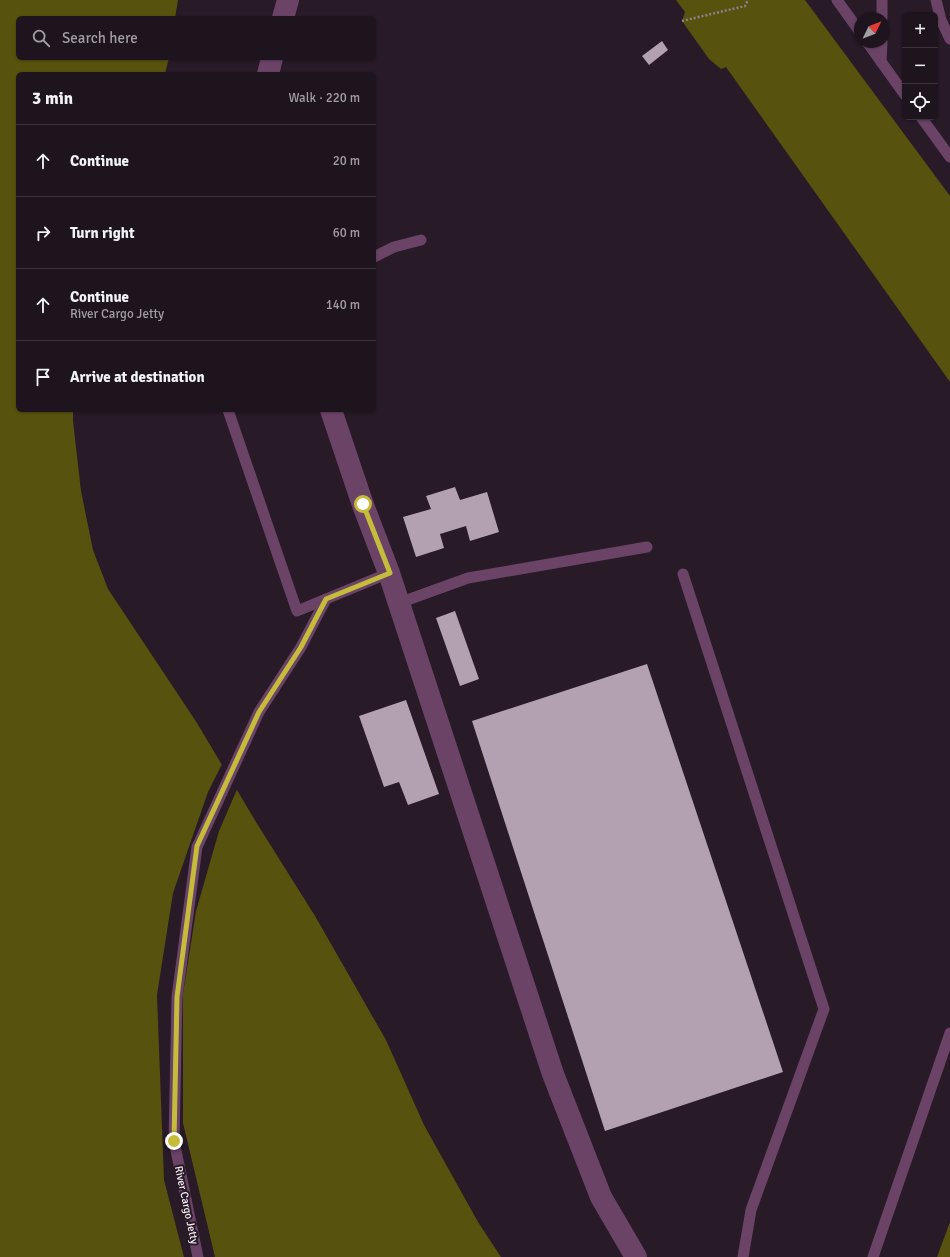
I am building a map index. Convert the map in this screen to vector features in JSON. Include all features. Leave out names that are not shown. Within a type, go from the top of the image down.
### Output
[{"type":"street","points":[[284,16],[288,0]]},
{"type":"street","points":[[268,72],[272,60]]},
{"type":"street","points":[[332,412],[363,504],[390,573],[553,1074],[601,1197],[636,1257]]},
{"type":"lane","points":[[837,0],[854,24]]},
{"type":"lane","points":[[882,0],[882,12]]},
{"type":"lane","points":[[936,0],[941,20],[950,39]]},
{"type":"lane","points":[[872,48],[902,91]]},
{"type":"lane","points":[[882,48],[882,62]]},
{"type":"lane","points":[[923,120],[950,157]]},
{"type":"lane","points":[[376,256],[394,247],[421,240]]},
{"type":"lane","points":[[229,412],[297,611],[390,573]]},
{"type":"lane","points":[[399,603],[468,578],[647,546]]},
{"type":"lane","points":[[683,574],[824,1009],[751,1210],[743,1257]]},
{"type":"lane","name":"River Cargo Jetty","points":[[198,1257],[174,1141],[177,997],[197,846],[259,712],[301,647],[326,599]]},
{"type":"lane","points":[[873,1257],[950,1033]]},
{"type":"path","points":[[682,21],[745,6],[748,0]]},
{"type":"shaded area","points":[[0,0],[178,0],[175,16],[16,16],[16,60],[168,60],[166,72],[16,72],[16,412],[73,412],[81,491],[93,550],[108,589],[197,723],[256,822],[315,916],[386,1040],[424,1125],[478,1222],[501,1257],[0,1257]]},
{"type":"shaded area","points":[[676,0],[805,0],[950,196],[950,382],[726,67],[721,69],[709,59],[682,21],[685,12]]},
{"type":"shaded area","points":[[950,1222],[950,1257],[937,1257]]},
{"type":"pier","points":[[223,762],[238,787],[219,831],[196,911],[183,994],[183,1123],[215,1257],[184,1257],[164,1180],[157,995],[173,893],[208,792]]},
{"type":"building","points":[[662,41],[668,50],[649,65],[642,56]]},
{"type":"building","points":[[455,487],[460,500],[487,492],[499,532],[470,541],[466,526],[440,534],[444,548],[416,557],[403,517],[431,509],[426,496]]},
{"type":"building","points":[[455,611],[479,679],[460,686],[436,618]]},
{"type":"building","points":[[647,664],[783,1072],[605,1131],[472,721]]},
{"type":"building","points":[[406,700],[439,794],[408,805],[399,782],[384,787],[359,716]]},
{"type":"route","points":[[174,1141],[177,997],[197,846],[259,712],[301,647],[326,599],[390,573],[363,504]]}]
